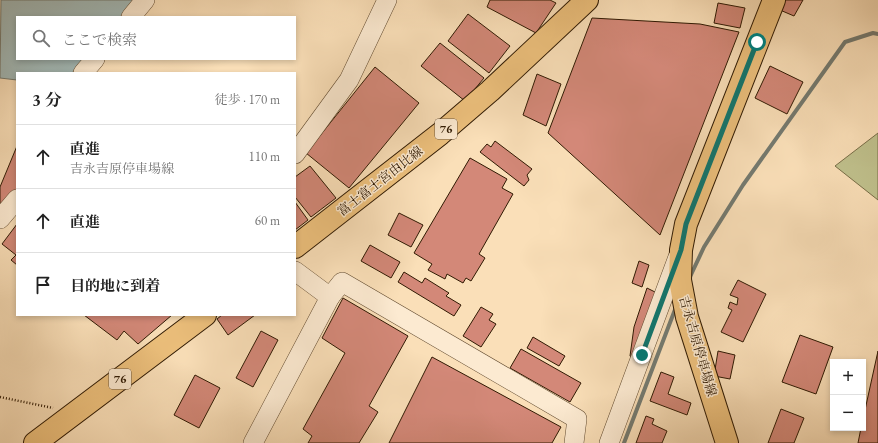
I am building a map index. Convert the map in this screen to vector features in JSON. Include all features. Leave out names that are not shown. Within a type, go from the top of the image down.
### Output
[{"type":"main road","name":"富士富士宮由比線","points":[[296,246],[462,115],[490,91],[587,0]]},
{"type":"main road","name":"吉永吉原停車場線","points":[[727,443],[687,317],[680,280],[681,250],[686,224],[774,0]]},
{"type":"main road","name":"76","points":[[35,443],[204,316]]},
{"type":"street","points":[[132,16],[145,0]]},
{"type":"street","points":[[296,153],[349,80],[387,0]]},
{"type":"street","points":[[84,72],[94,60]]},
{"type":"street","points":[[0,219],[16,200]]},
{"type":"street","points":[[609,443],[681,250]]},
{"type":"street","points":[[296,272],[330,298]]},
{"type":"street","points":[[253,443],[330,298],[342,282],[577,419],[574,443]]},
{"type":"path","points":[[0,397],[75,413]]},
{"type":"green space","points":[[878,133],[878,200],[835,166]]},
{"type":"water","points":[[1,0],[135,0],[121,16],[16,16],[16,60],[83,60],[73,72],[16,72],[16,80],[0,78]]},
{"type":"building","points":[[490,0],[550,0],[556,3],[536,33],[487,7]]},
{"type":"building","points":[[784,0],[803,0],[794,16],[780,10]]},
{"type":"building","points":[[718,3],[745,8],[740,28],[714,23]]},
{"type":"building","points":[[468,14],[510,46],[489,73],[448,41]]},
{"type":"building","points":[[592,18],[700,24],[739,32],[660,235],[548,133]]},
{"type":"building","points":[[440,43],[484,78],[465,101],[421,66]]},
{"type":"building","points":[[770,66],[803,82],[787,114],[755,98]]},
{"type":"building","points":[[375,67],[419,103],[349,188],[306,153]]},
{"type":"building","points":[[537,74],[561,84],[546,126],[523,115]]},
{"type":"building","points":[[495,141],[532,169],[527,175],[529,180],[524,186],[480,152],[487,144],[491,147]]},
{"type":"building","points":[[16,148],[16,195],[0,215],[0,187]]},
{"type":"building","points":[[470,158],[507,179],[502,188],[513,194],[479,254],[485,258],[471,281],[466,278],[463,283],[447,274],[445,279],[428,270],[432,264],[414,253]]},
{"type":"building","points":[[310,166],[336,198],[311,217],[296,198],[296,176]]},
{"type":"building","points":[[296,203],[308,220],[296,229]]},
{"type":"building","points":[[399,213],[423,225],[411,247],[388,235]]},
{"type":"building","points":[[16,225],[16,255],[2,244]]},
{"type":"building","points":[[370,245],[400,262],[391,278],[361,261]]},
{"type":"building","points":[[16,255],[16,264],[11,260]]},
{"type":"building","points":[[639,261],[649,265],[642,287],[632,283]]},
{"type":"building","points":[[404,272],[422,283],[425,278],[449,293],[446,296],[461,305],[454,316],[398,282]]},
{"type":"building","points":[[738,280],[766,294],[743,342],[721,332],[732,310],[728,308],[730,302],[737,305],[738,298],[730,295]]},
{"type":"building","points":[[647,288],[657,293],[637,360],[630,356],[634,327]]},
{"type":"building","points":[[343,298],[408,336],[369,406],[378,412],[359,443],[308,443],[312,436],[303,429],[345,353],[322,338]]},
{"type":"building","points":[[481,307],[493,314],[489,320],[496,324],[481,347],[463,336]]},
{"type":"building","points":[[85,316],[171,316],[138,344],[124,331],[117,340]]},
{"type":"building","points":[[221,316],[254,316],[228,335],[217,319]]},
{"type":"building","points":[[261,331],[278,340],[253,387],[236,378]]},
{"type":"building","points":[[800,335],[833,347],[816,394],[782,382]]},
{"type":"building","points":[[533,337],[565,356],[559,366],[527,348]]},
{"type":"building","points":[[521,349],[581,383],[570,402],[510,368]]},
{"type":"building","points":[[718,351],[735,355],[730,379],[714,376]]},
{"type":"building","points":[[878,351],[878,443],[858,443],[860,431],[866,431],[866,405]]},
{"type":"building","points":[[432,357],[561,427],[552,443],[389,443]]},
{"type":"building","points":[[661,372],[674,377],[668,394],[691,403],[687,415],[650,401]]},
{"type":"building","points":[[195,375],[220,388],[199,428],[174,415]]},
{"type":"building","points":[[781,409],[804,418],[794,443],[768,443]]},
{"type":"building","points":[[646,416],[654,419],[652,424],[667,431],[662,443],[636,443]]},
{"type":"waterway","points":[[689,279],[704,247],[743,185],[845,42],[873,33],[878,34]]},
{"type":"waterway","points":[[624,443],[676,307]]},
{"type":"route","points":[[642,355],[681,250],[686,224],[757,42]]}]
